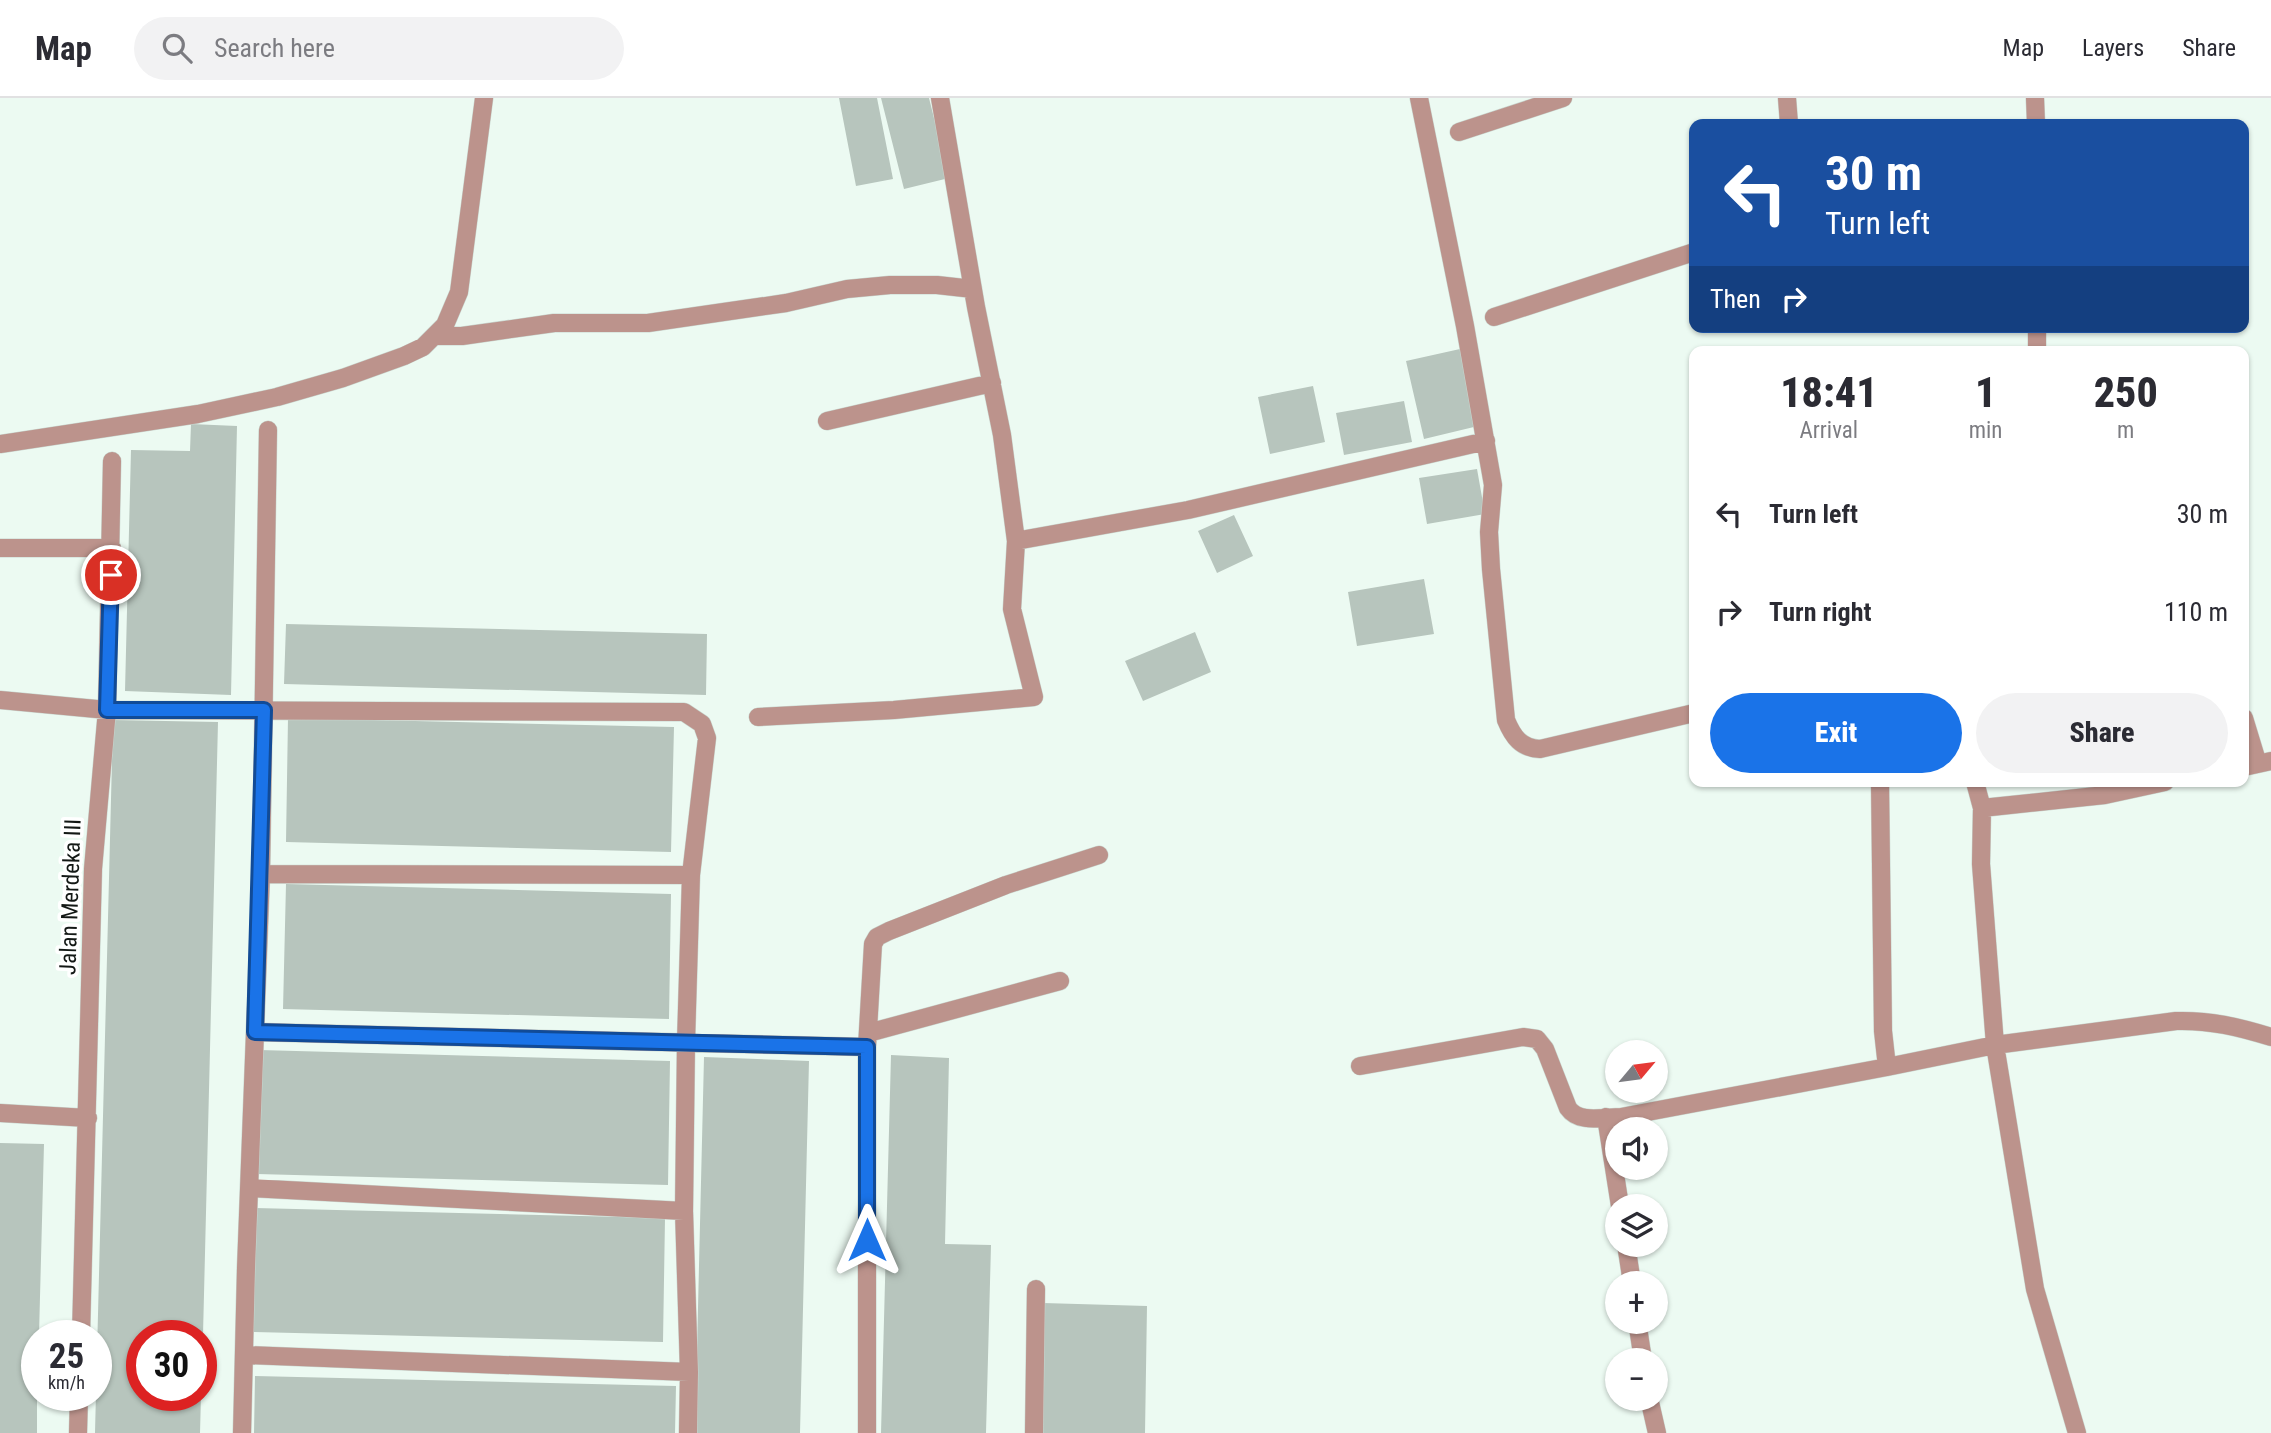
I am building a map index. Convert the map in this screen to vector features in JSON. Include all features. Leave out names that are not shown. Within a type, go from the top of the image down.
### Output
[{"type":"street","points":[[0,444],[173,418],[277,397],[424,347],[437,336],[453,311],[459,292],[484,98]]},
{"type":"street","points":[[758,717],[894,710],[1034,697],[1012,609],[1016,541],[1002,435],[973,289],[940,98]]},
{"type":"street","points":[[1419,98],[1465,326],[1493,485],[1489,532],[1491,569],[1506,720],[1517,740],[1524,746],[1540,749],[1689,714]]},
{"type":"street","points":[[1459,132],[1563,98]]},
{"type":"street","points":[[1787,98],[1789,119]]},
{"type":"street","points":[[2035,98],[2036,119]]},
{"type":"street","points":[[1494,317],[1689,254]]},
{"type":"street","points":[[437,336],[462,336],[554,323],[648,323],[786,303],[847,289],[890,285],[937,285],[973,289]]},
{"type":"street","points":[[827,421],[992,383]]},
{"type":"street","points":[[242,1433],[261,874],[268,430]]},
{"type":"street","points":[[1016,541],[1188,510],[1486,442]]},
{"type":"street","name":"Jalan Merdeka III","points":[[81,1320],[93,869],[107,710],[112,461]]},
{"type":"street","points":[[0,548],[112,548]]},
{"type":"street","points":[[0,700],[107,710],[684,712],[702,724],[707,738],[691,875],[686,1042],[684,1211],[688,1433]]},
{"type":"street","points":[[2249,736],[2257,764]]},
{"type":"street","points":[[1880,787],[1883,1031],[1887,1067]]},
{"type":"street","points":[[1976,787],[1982,808],[1981,864],[1995,1045],[2035,1289],[2077,1433]]},
{"type":"street","points":[[1982,808],[2105,795],[2142,787]]},
{"type":"street","points":[[867,1433],[868,1040],[872,949],[877,937],[1006,885],[1099,855]]},
{"type":"street","points":[[261,874],[691,875]]},
{"type":"street","points":[[255,1032],[686,1042],[868,1040],[1060,981]]},
{"type":"street","points":[[1606,1117],[1995,1045],[2176,1021],[2202,1020],[2230,1024],[2271,1037]]},
{"type":"street","points":[[1360,1066],[1523,1037],[1537,1039],[1545,1049],[1573,1115],[1579,1118],[1605,1117]]},
{"type":"street","points":[[0,1113],[88,1118]]},
{"type":"street","points":[[250,1188],[684,1211]]},
{"type":"street","points":[[1034,1433],[1037,1289]]},
{"type":"street","points":[[244,1354],[689,1373]]},
{"type":"street","points":[[78,1433],[79,1411]]},
{"type":"street","points":[[1652,1411],[1657,1433]]},
{"type":"building","points":[[839,98],[877,98],[893,179],[856,186]]},
{"type":"building","points":[[881,98],[929,98],[949,178],[904,189]]},
{"type":"building","points":[[1460,349],[1478,426],[1424,439],[1406,361]]},
{"type":"building","points":[[1313,386],[1325,442],[1270,454],[1258,397]]},
{"type":"building","points":[[1404,401],[1412,442],[1344,455],[1336,413]]},
{"type":"building","points":[[191,424],[237,426],[231,695],[125,691],[131,450],[190,451]]},
{"type":"building","points":[[1477,469],[1485,514],[1427,524],[1419,478]]},
{"type":"building","points":[[1234,515],[1253,556],[1217,573],[1198,531]]},
{"type":"building","points":[[1424,579],[1434,634],[1357,646],[1348,592]]},
{"type":"building","points":[[286,624],[707,634],[706,695],[284,684]]},
{"type":"building","points":[[1195,632],[1211,672],[1143,701],[1125,661]]},
{"type":"building","points":[[288,718],[674,727],[671,852],[286,842]]},
{"type":"building","points":[[113,720],[218,722],[203,1320],[126,1320],[126,1411],[201,1411],[200,1433],[95,1433],[96,1411],[112,1411],[112,1320],[98,1320]]},
{"type":"building","points":[[286,884],[671,894],[669,1019],[283,1009]]},
{"type":"building","points":[[259,1050],[670,1061],[668,1185],[257,1174]]},
{"type":"building","points":[[891,1055],[949,1058],[945,1244],[991,1245],[986,1433],[881,1433]]},
{"type":"building","points":[[704,1057],[809,1061],[800,1433],[695,1433]]},
{"type":"building","points":[[0,1143],[44,1144],[39,1320],[21,1320],[21,1411],[37,1411],[37,1433],[0,1433]]},
{"type":"building","points":[[255,1208],[665,1218],[663,1342],[253,1332]]},
{"type":"building","points":[[1043,1303],[1147,1306],[1145,1433],[1039,1433]]},
{"type":"building","points":[[255,1376],[676,1386],[675,1433],[254,1433]]},
{"type":"route","points":[[111,575],[107,710],[264,710],[255,1032],[867,1047],[867,1240]]}]
